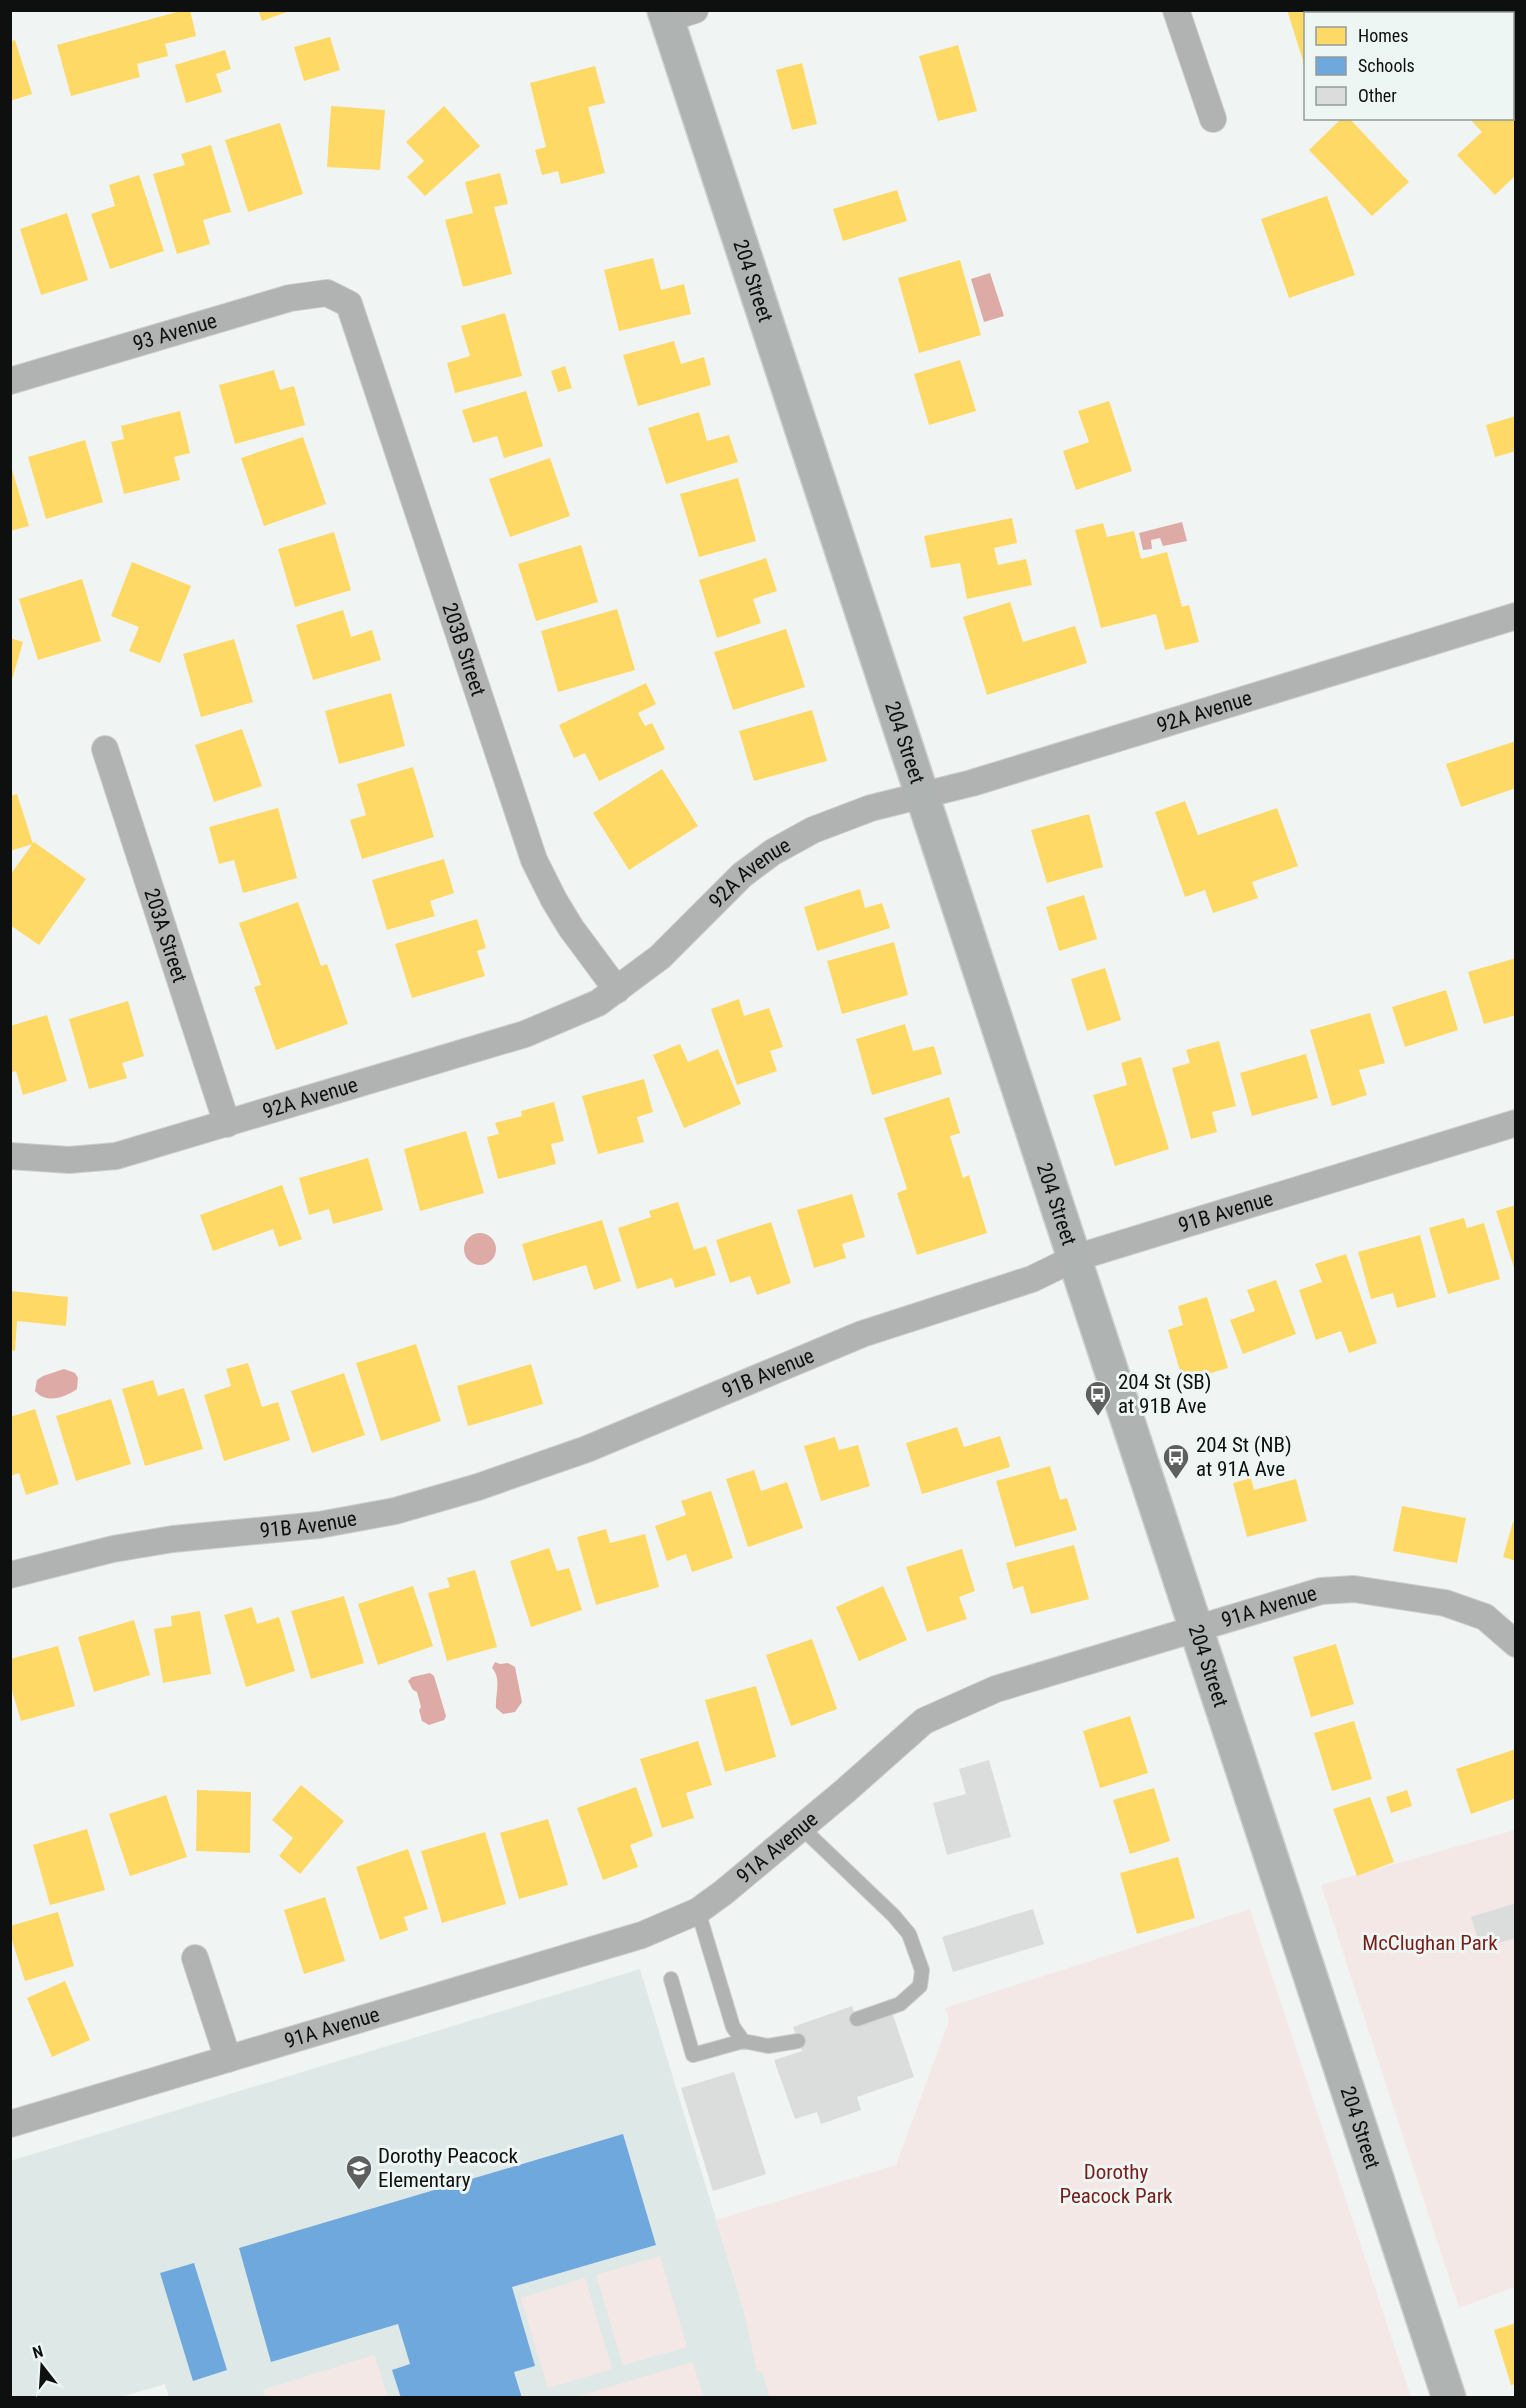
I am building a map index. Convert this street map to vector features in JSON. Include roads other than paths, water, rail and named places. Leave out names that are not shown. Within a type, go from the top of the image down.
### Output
[{"type":"street","points":[[1176,10],[1213,118]]},
{"type":"street","name":"204 Street","points":[[676,13],[923,795],[1449,2397]]},
{"type":"street","name":"93 Avenue","points":[[10,381],[290,297],[327,293],[340,298]]},
{"type":"street","name":"203B Street","points":[[340,298],[349,304],[357,324],[534,860],[571,928],[617,990]]},
{"type":"street","name":"92A Avenue","points":[[10,1156],[69,1160],[116,1156],[525,1034],[598,1003],[617,990],[660,957],[741,875],[774,852],[813,830],[871,807],[972,783],[1515,616]]},
{"type":"street","name":"203A Street","points":[[105,749],[227,1124]]},
{"type":"street","name":"91B Avenue","points":[[10,1575],[113,1549],[173,1539],[319,1525],[395,1511],[478,1487],[587,1449],[862,1335],[1032,1279],[1075,1258],[1515,1123]]},
{"type":"street","name":"91A Avenue","points":[[10,2124],[642,1935],[698,1911],[724,1893],[924,1721],[996,1689],[1321,1592],[1354,1588],[1445,1603],[1485,1617],[1515,1644]]},
{"type":"street","points":[[195,1958],[228,2059]]},
{"type":"lane","points":[[801,1827],[894,1916],[909,1934],[922,1970],[920,1986],[900,2004],[857,2019]]},
{"type":"lane","points":[[698,1911],[733,2027],[743,2041]]},
{"type":"lane","points":[[670,1979],[693,2055],[743,2041],[768,2046],[798,2042]]},
{"type":"place","name":"204 St (SB) at 91B Ave","points":[[1098,1417]]},
{"type":"place","name":"204 St (NB) at 91A Ave","points":[[1176,1480]]},
{"type":"place","name":"Dorothy Peacock Elementary","points":[[359,2191]]},
{"type":"park label","name":"McClughan Park","points":[[1430,1943]]},
{"type":"park label","name":"Dorothy Peacock Park","points":[[1116,2184]]}]
